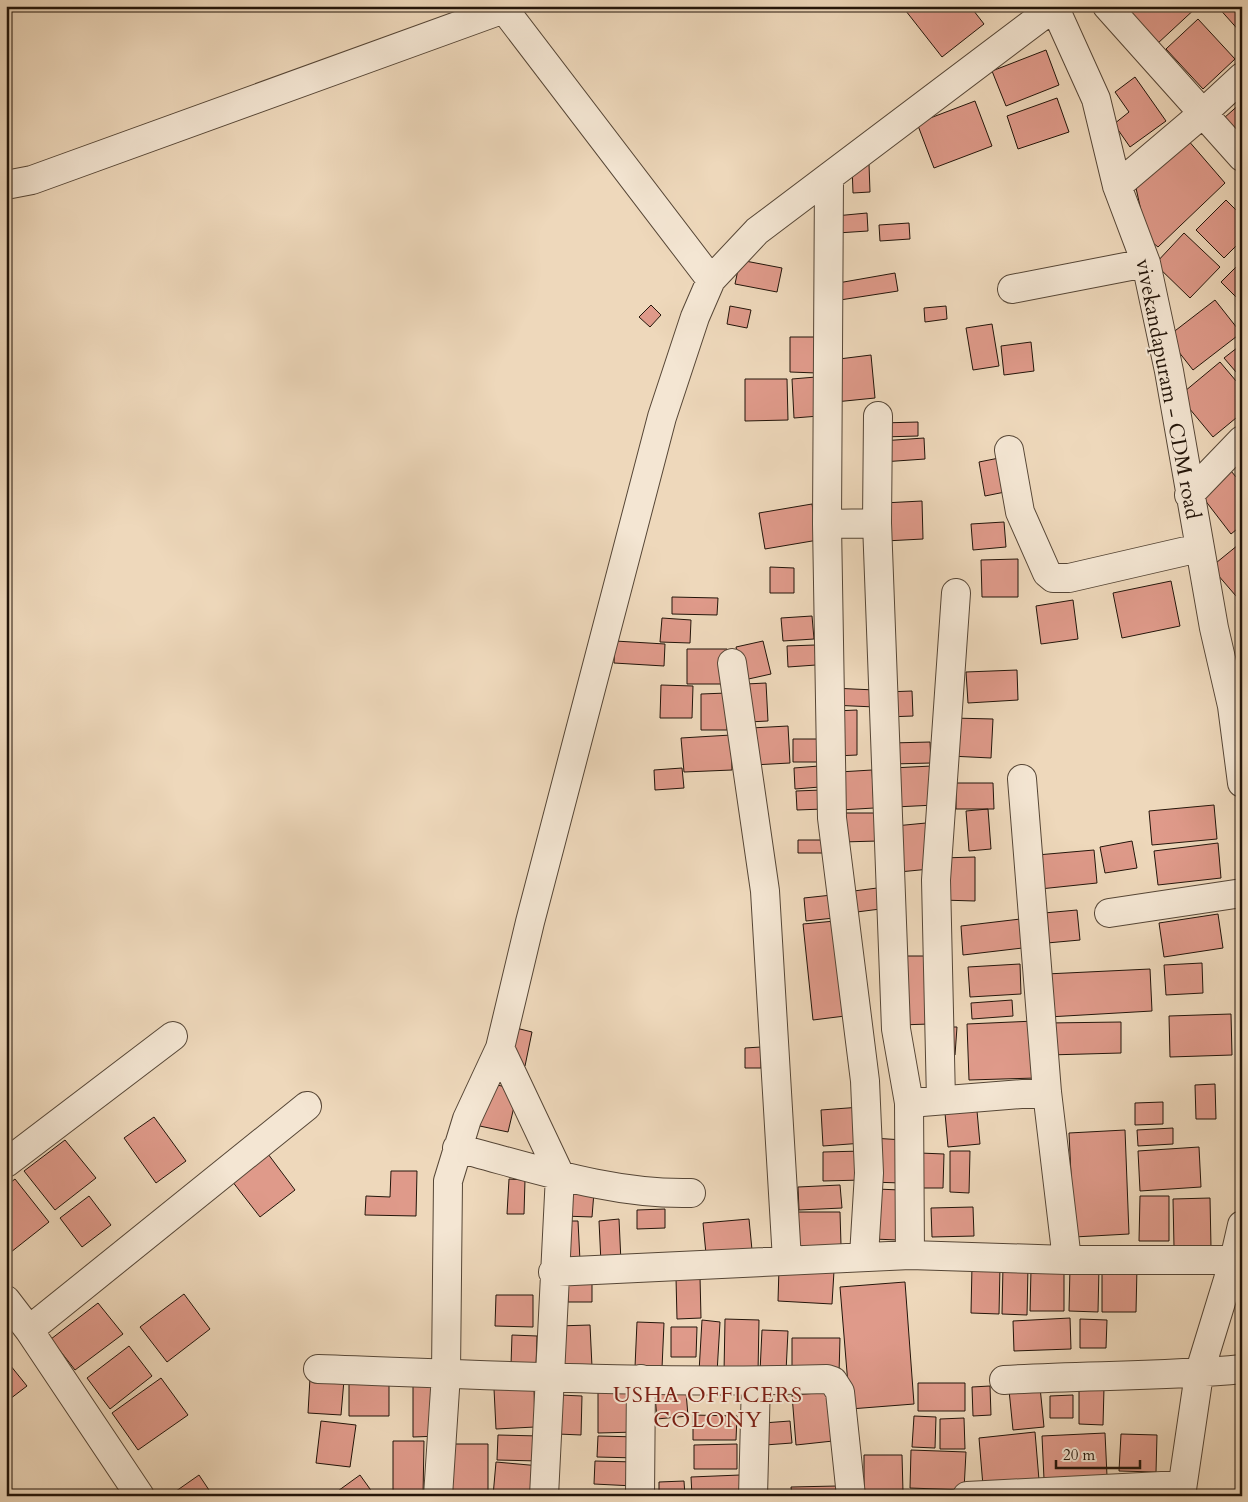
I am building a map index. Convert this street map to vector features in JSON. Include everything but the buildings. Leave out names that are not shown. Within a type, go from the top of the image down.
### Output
[{"type":"street","points":[[438,1496],[446,1374],[448,1181],[467,1119],[500,1048],[530,922],[662,417],[695,317],[711,280],[756,231],[1054,6]]},
{"type":"street","name":"vivekandapuram - CDM road","points":[[1054,6],[1096,99],[1118,186],[1146,263],[1169,372],[1199,548],[1232,706],[1242,783]]},
{"type":"street","points":[[1107,6],[1242,157]]},
{"type":"street","points":[[6,185],[32,180],[504,9],[711,280]]},
{"type":"street","points":[[1118,186],[1242,77]]},
{"type":"street","points":[[829,177],[826,524],[832,818],[865,1081],[869,1173],[864,1256]]},
{"type":"street","points":[[1012,289],[1146,263]]},
{"type":"street","points":[[878,416],[877,523],[896,1028],[908,1103],[910,1255]]},
{"type":"street","points":[[1189,494],[1242,440]]},
{"type":"street","points":[[1009,450],[1020,512],[1047,573],[1053,578],[1069,578],[1199,548]]},
{"type":"street","points":[[826,524],[877,523]]},
{"type":"street","points":[[941,1100],[936,880],[956,593]]},
{"type":"street","points":[[732,662],[765,891],[787,1260]]},
{"type":"street","points":[[1022,779],[1047,1092],[1067,1260]]},
{"type":"street","points":[[1110,914],[1242,893]]},
{"type":"street","points":[[6,1163],[173,1036]]},
{"type":"street","points":[[500,1048],[560,1175],[553,1272],[544,1496]]},
{"type":"street","points":[[908,1103],[1047,1092]]},
{"type":"street","points":[[29,1330],[307,1106]]},
{"type":"street","points":[[457,1148],[604,1186],[656,1194],[691,1193]]},
{"type":"street","points":[[967,1496],[1181,1490],[1199,1374],[1234,1260],[1242,1225]]},
{"type":"street","points":[[553,1272],[910,1255],[1067,1260],[1234,1260]]},
{"type":"street","points":[[6,1300],[29,1330],[140,1496]]},
{"type":"street","points":[[318,1369],[641,1379],[756,1381],[827,1379],[833,1381],[837,1386],[851,1496]]},
{"type":"street","points":[[1004,1380],[1064,1376],[1199,1374],[1242,1369]]},
{"type":"street","points":[[640,1496],[641,1379]]},
{"type":"street","points":[[753,1496],[756,1381]]},
{"type":"district","name":"USHA OFFICERS COLONY","points":[[708,1408]]}]
